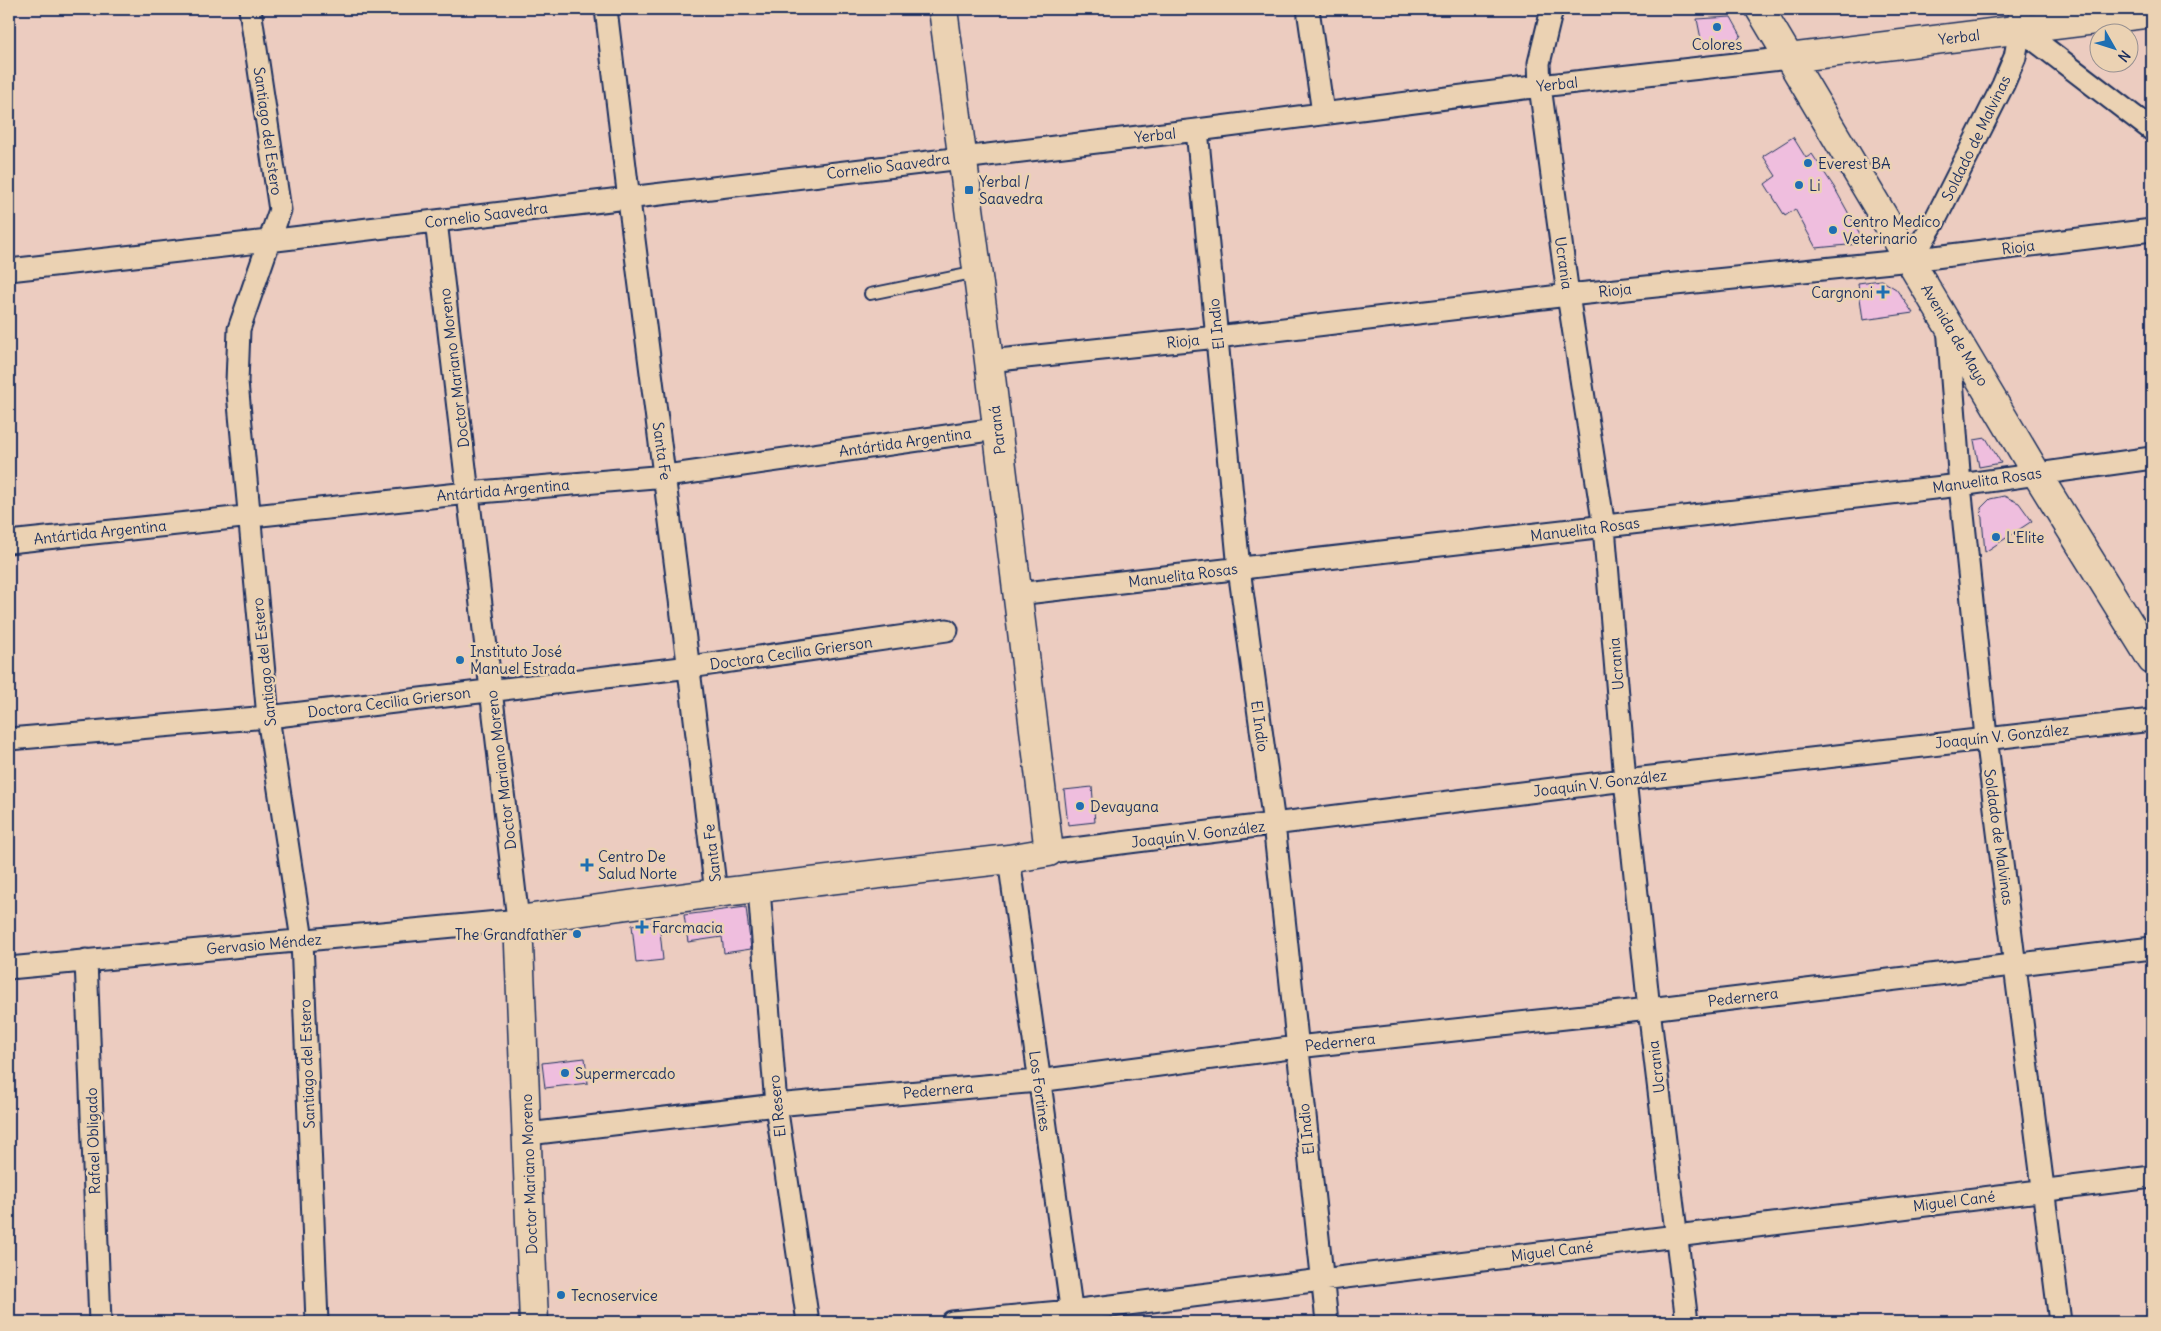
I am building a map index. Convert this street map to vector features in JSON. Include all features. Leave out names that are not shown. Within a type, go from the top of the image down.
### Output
[{"type":"street","name":"Santiago del Estero","points":[[250,9],[280,210],[239,329],[237,382],[268,717],[302,940],[317,1322]]},
{"type":"street","name":"Santa Fe","points":[[606,9],[628,198],[690,668],[716,893]]},
{"type":"street","name":"Paraná","points":[[942,9],[989,361],[1048,852]]},
{"type":"street","points":[[1308,9],[1323,113]]},
{"type":"street","name":"Ucrania","points":[[1552,9],[1539,63],[1540,86],[1568,295],[1604,526],[1625,780],[1649,1009],[1688,1322]]},
{"type":"street","name":"Avenida de Mayo","points":[[1760,9],[2036,473],[2152,660]]},
{"type":"street","name":"Yerbal","points":[[962,157],[1197,130],[1540,86],[1789,58],[2020,19],[2152,13]]},
{"type":"street","points":[[2020,19],[2152,130]]},
{"type":"street","name":"Soldado de Malvinas","points":[[1911,260],[1934,222],[2003,85],[2014,57],[2020,19]]},
{"type":"street","name":"El Indio","points":[[1197,130],[1239,569],[1274,824],[1327,1322]]},
{"type":"street","name":"Cornelio Saavedra","points":[[9,270],[268,241],[962,157]]},
{"type":"street","name":"Doctor Mariano Moreno","points":[[436,221],[518,920],[534,1322]]},
{"type":"street","name":"Rioja","points":[[989,361],[1217,337],[1568,295],[1911,260],[2152,230]]},
{"type":"street","name":"Soldado de Malvinas","points":[[1947,321],[1960,485],[1986,737],[2060,1322]]},
{"type":"street","name":"Antártida Argentina","points":[[9,542],[468,493],[666,476],[996,429]]},
{"type":"street","name":"Manuelita Rosas","points":[[1017,594],[1960,485],[2152,458]]},
{"type":"street","name":"Doctora Cecilia Grierson","points":[[9,739],[268,717],[491,689],[690,668],[947,630]]},
{"type":"street","name":"Joaquín V. González","points":[[1048,852],[1625,780],[1986,737],[2152,720]]},
{"type":"street","points":[[518,920],[716,893],[1009,860],[1048,852]]},
{"type":"street","name":"Los Fortines","points":[[1009,860],[1038,1081],[1072,1316]]},
{"type":"street","name":"El Resero","points":[[759,889],[776,1105],[808,1322]]},
{"type":"street","name":"Gervasio Méndez","points":[[9,968],[518,920]]},
{"type":"street","name":"Pedernera","points":[[528,1134],[776,1105],[1038,1081],[1298,1047],[1649,1009],[2152,948]]},
{"type":"street","name":"Rafael Obligado","points":[[86,960],[100,1322]]},
{"type":"street","name":"Miguel Cané","points":[[952,1322],[1072,1316],[1322,1279],[2152,1177]]},
{"type":"lane","points":[[870,294],[977,272]]},
{"type":"building","name":"Colores","points":[[1731,17],[1741,35],[1734,46],[1703,49],[1697,19]]},
{"type":"building","points":[[1793,137],[1806,158],[1812,154],[1834,187],[1860,234],[1858,244],[1816,248],[1795,209],[1785,216],[1765,184],[1776,176],[1763,156]]},
{"type":"building","points":[[1881,280],[1896,289],[1913,313],[1863,320],[1858,283]]},
{"type":"building","points":[[1986,438],[2001,463],[1979,467],[1974,440]]},
{"type":"building","name":"L'Elite","points":[[2004,496],[2019,503],[2032,521],[1985,552],[1981,508],[1990,499]]},
{"type":"building","name":"Devayana","points":[[1092,787],[1095,822],[1068,825],[1064,790]]},
{"type":"building","points":[[746,907],[751,949],[724,953],[722,937],[688,942],[684,915]]},
{"type":"building","points":[[659,922],[663,960],[636,963],[632,925]]},
{"type":"building","name":"Supermercado","points":[[585,1058],[588,1083],[545,1088],[542,1063]]},
{"type":"place","name":"Colores","points":[[1717,27]]},
{"type":"place","name":"Everest BA","points":[[1808,163]]},
{"type":"place","name":"Li","points":[[1799,185]]},
{"type":"place","name":"Yerbal / Saavedra","points":[[969,190]]},
{"type":"place","name":"Centro Medico Veterinario","points":[[1833,230]]},
{"type":"place","name":"Cargnoni","points":[[1883,292]]},
{"type":"place","name":"L'Elite","points":[[1996,537]]},
{"type":"place","name":"Instituto José Manuel Estrada","points":[[460,660]]},
{"type":"place","name":"Devayana","points":[[1080,806]]},
{"type":"place","name":"Centro De Salud Norte","points":[[587,865]]},
{"type":"place","name":"Farcmacia","points":[[642,927]]},
{"type":"place","name":"The Grandfather","points":[[577,934]]},
{"type":"place","name":"Supermercado","points":[[565,1073]]},
{"type":"place","name":"Tecnoservice","points":[[561,1295]]}]
